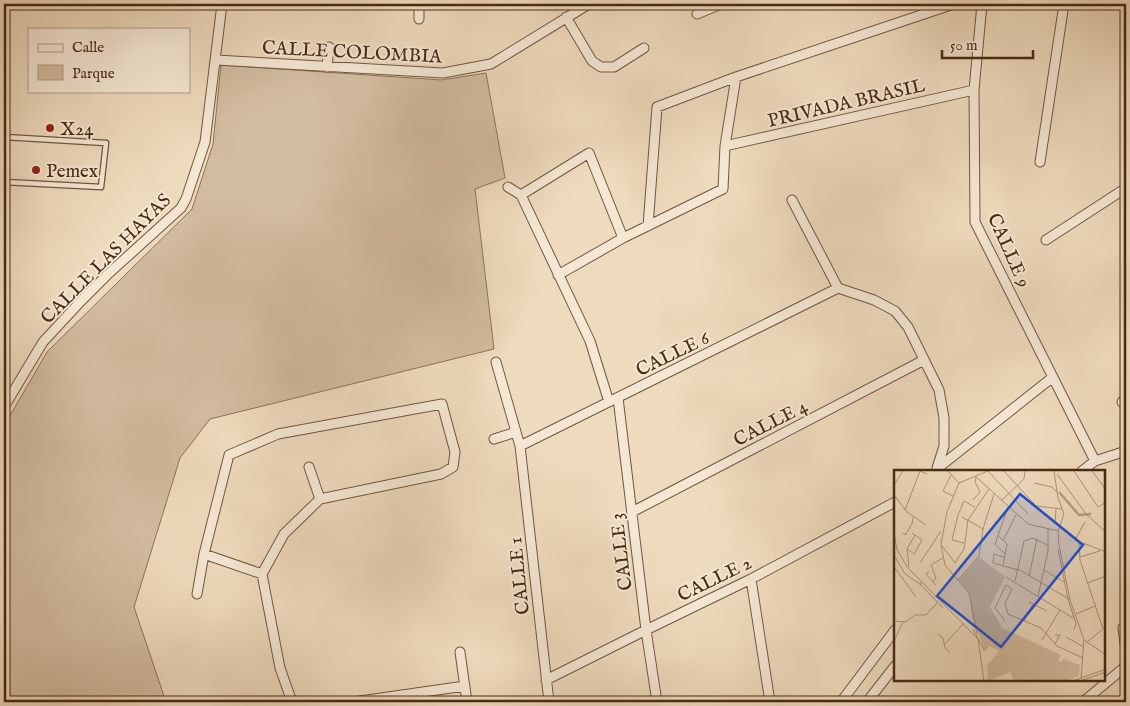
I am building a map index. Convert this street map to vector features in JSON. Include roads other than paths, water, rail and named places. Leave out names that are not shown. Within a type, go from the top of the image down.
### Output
[{"type":"street","name":"CALLE LAS HAYAS","points":[[4,407],[43,342],[107,275],[181,208],[186,199],[205,142],[222,4]]},
{"type":"street","points":[[419,4],[419,18]]},
{"type":"street","name":"CALLE COLOMBIA","points":[[216,60],[443,73],[491,64],[589,4]]},
{"type":"street","points":[[697,14],[721,4]]},
{"type":"street","points":[[648,226],[657,107],[736,77],[954,4]]},
{"type":"street","name":"CALLE 9","points":[[982,4],[974,90],[975,222],[1095,461]]},
{"type":"street","points":[[1040,162],[1064,4]]},
{"type":"street","points":[[566,17],[592,61],[601,67],[614,67],[644,48]]},
{"type":"street","points":[[328,67],[329,47]]},
{"type":"street","points":[[558,275],[623,238],[723,189],[725,146],[736,77]]},
{"type":"street","name":"PRIVADA BRASIL","points":[[725,146],[974,90]]},
{"type":"street","points":[[522,195],[589,153],[623,238]]},
{"type":"street","points":[[508,187],[522,195],[590,341],[609,402]]},
{"type":"street","points":[[1046,240],[1126,188]]},
{"type":"street","points":[[792,200],[838,288],[874,300],[895,311],[908,327],[939,390],[944,418],[944,446],[936,469]]},
{"type":"street","name":"CALLE 6","points":[[520,446],[838,288]]},
{"type":"street","name":"CALLE 4","points":[[632,512],[924,360]]},
{"type":"street","name":"CALLE 1","points":[[496,362],[520,446],[549,702]]},
{"type":"street","points":[[936,469],[1053,377]]},
{"type":"street","name":"CALLE 3","points":[[618,398],[646,630],[657,702]]},
{"type":"street","points":[[197,594],[204,554],[229,455],[278,434],[442,404],[455,452],[453,467],[441,474],[320,500],[284,534],[262,574],[280,668],[292,702]]},
{"type":"street","points":[[494,439],[516,432]]},
{"type":"street","points":[[1083,470],[1095,461],[1126,452]]},
{"type":"street","points":[[309,466],[320,500]]},
{"type":"street","name":"CALLE 2","points":[[546,680],[751,579],[894,503]]},
{"type":"street","points":[[204,554],[262,574]]},
{"type":"street","points":[[751,579],[770,702]]},
{"type":"street","points":[[1125,628],[1126,651]]},
{"type":"street","points":[[841,702],[894,631]]},
{"type":"street","points":[[460,652],[467,702]]},
{"type":"street","points":[[1083,702],[1126,666]]},
{"type":"street","points":[[867,702],[894,667]]},
{"type":"street","points":[[353,702],[465,686]]},
{"type":"lane","points":[[4,138],[106,144],[101,187],[4,182]]},
{"type":"place","name":"X24","points":[[50,128]]},
{"type":"place","name":"Pemex","points":[[36,170]]}]
